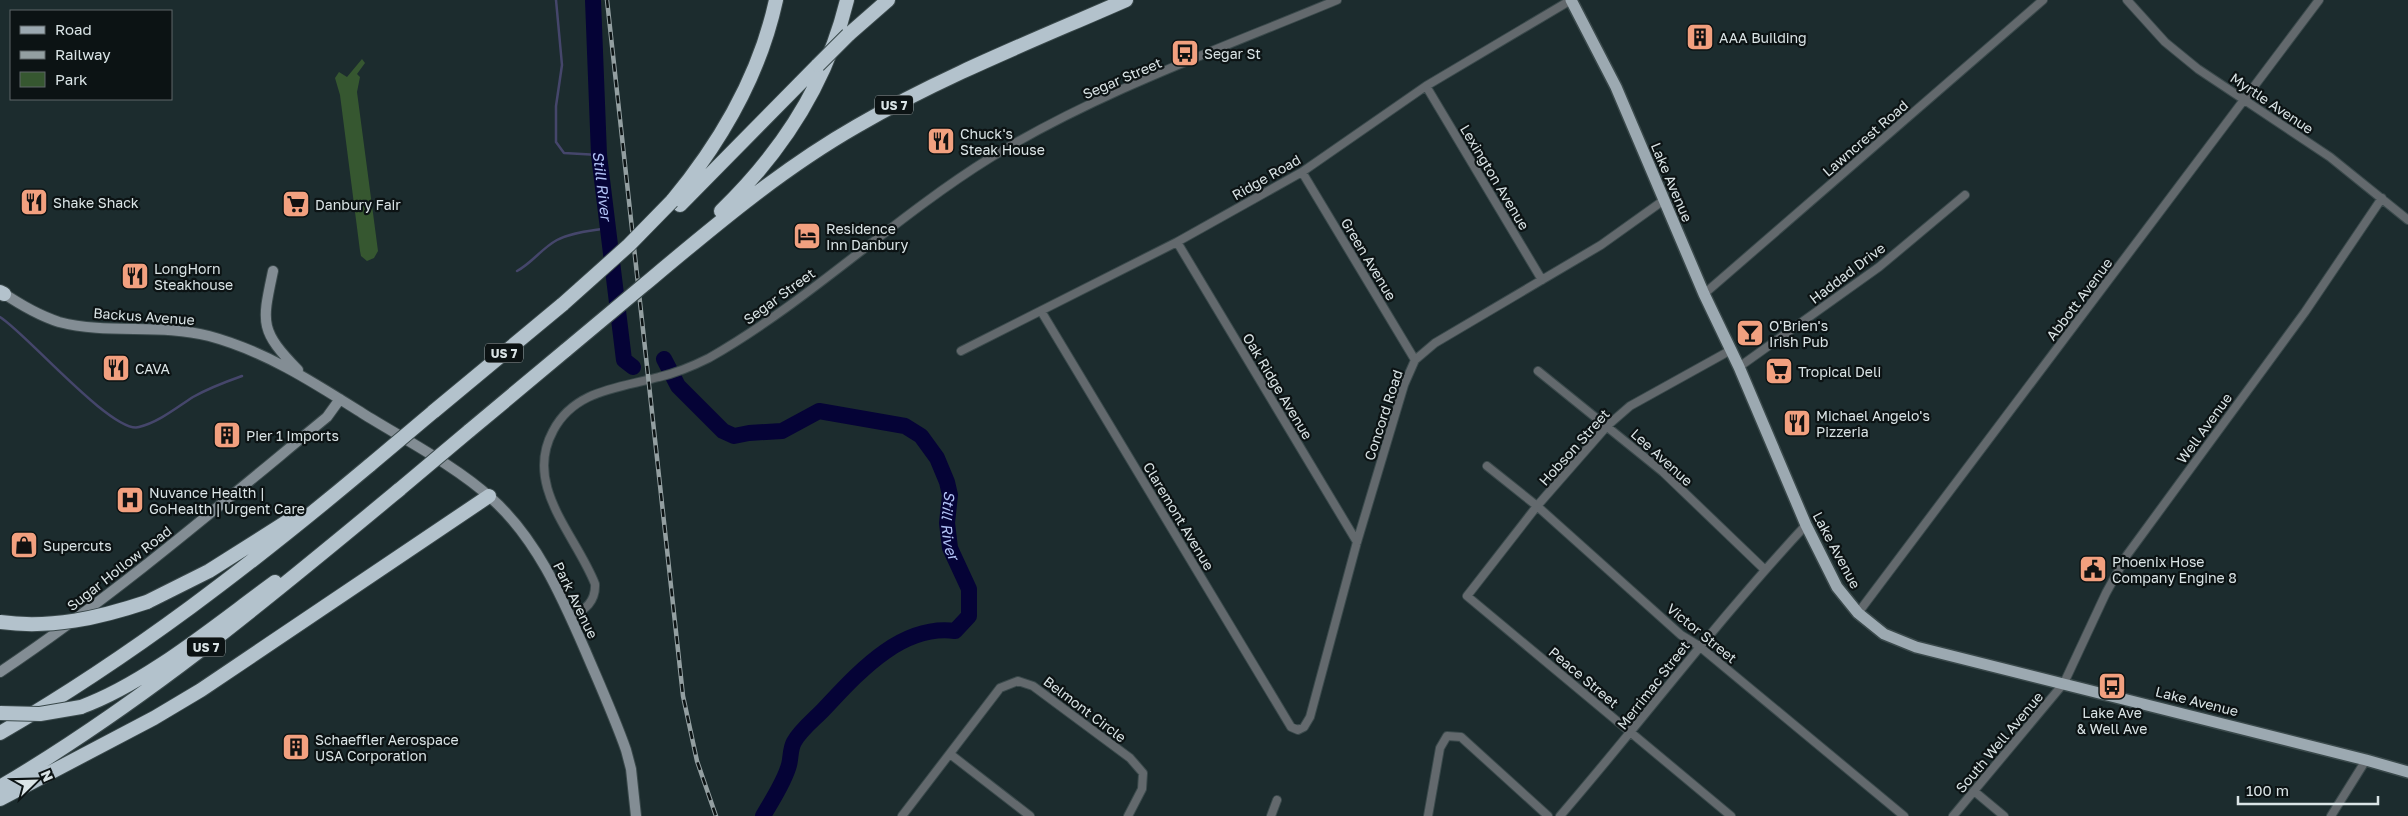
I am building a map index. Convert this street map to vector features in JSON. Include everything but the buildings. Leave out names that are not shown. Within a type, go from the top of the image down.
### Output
[{"type":"highway","points":[[674,206],[735,109],[758,57],[776,0]]},
{"type":"highway","points":[[685,248],[755,178],[790,132],[807,105],[827,61],[847,0]]},
{"type":"highway","points":[[674,206],[848,35],[888,0]]},
{"type":"highway","name":"US 7","points":[[0,788],[91,730],[172,673],[264,602],[645,284],[685,248],[772,181],[857,126],[947,78],[1126,0]]},
{"type":"highway","name":"US 7","points":[[0,733],[90,677],[202,600],[283,538],[563,304],[674,206]]},
{"type":"highway","points":[[0,622],[28,624],[66,622],[108,614],[147,602],[188,583],[237,555],[370,465]]},
{"type":"highway","points":[[0,713],[40,714],[81,707],[116,692],[149,671],[400,489]]},
{"type":"highway","points":[[0,799],[179,704],[271,645],[489,496]]},
{"type":"main road","name":"Lake Avenue","points":[[1571,0],[1616,87],[1704,294],[1739,367],[1806,524],[1842,595],[1858,613],[1884,634],[1916,647],[2064,683],[2408,772]]},
{"type":"main road","points":[[273,272],[265,310],[266,326],[283,354],[307,379]]},
{"type":"main road","name":"Backus Avenue","points":[[1,292],[37,314],[61,322],[100,328],[175,330],[208,336],[263,355],[307,379],[415,446]]},
{"type":"main road","name":"Sugar Hollow Road","points":[[0,672],[90,609],[208,516],[327,417],[340,399]]},
{"type":"main road","name":"Park Avenue","points":[[415,446],[489,496],[502,508],[528,539],[571,618],[626,750],[634,785],[636,816]]},
{"type":"street","name":"Segar Street","points":[[571,618],[592,601],[596,594],[595,584],[546,488],[544,462],[551,433],[568,410],[591,394],[662,377],[686,368],[718,352],[771,318],[937,194],[1018,142],[1110,95],[1337,0]]},
{"type":"street","name":"Ridge Road","points":[[961,351],[1177,242],[1302,172],[1426,86],[1571,0]]},
{"type":"street","name":"Lawncrest Road","points":[[1704,294],[2043,0]]},
{"type":"street","name":"Myrtle Avenue","points":[[2128,0],[2165,42],[2198,69],[2246,99],[2330,157],[2408,220]]},
{"type":"street","name":"Abbott Avenue","points":[[1858,613],[2319,0]]},
{"type":"street","name":"Lexington Avenue","points":[[1426,86],[1542,280]]},
{"type":"street","name":"Green Avenue","points":[[1302,172],[1415,360]]},
{"type":"street","name":"Haddad Drive","points":[[1739,367],[1879,267],[1965,195]]},
{"type":"street","name":"Well Avenue","points":[[2064,683],[2106,593],[2127,555],[2305,312],[2382,198]]},
{"type":"street","name":"Concord Road","points":[[1298,730],[1304,727],[1310,717],[1357,542],[1404,385],[1415,360],[1435,343],[1601,245],[1664,200]]},
{"type":"street","name":"Oak Ridge Avenue","points":[[1177,242],[1357,542]]},
{"type":"street","name":"Claremont Avenue","points":[[1041,311],[1291,727],[1298,730]]},
{"type":"street","name":"Hobson Street","points":[[1467,596],[1537,506],[1607,426],[1630,406],[1731,350]]},
{"type":"street","name":"Lee Avenue","points":[[1538,371],[1664,472],[1764,569]]},
{"type":"street","name":"Victor Street","points":[[1487,466],[1537,506],[1681,634],[1699,646],[1904,816]]},
{"type":"street","name":"Merrimac Street","points":[[1560,816],[1632,733],[1699,646],[1764,569],[1806,524]]},
{"type":"street","name":"Peace Street","points":[[1467,596],[1731,816]]},
{"type":"street","name":"Belmont Circle","points":[[902,816],[1000,688],[1018,681],[1033,686],[1130,758],[1143,773],[1142,788],[1128,816]]},
{"type":"street","name":"South Well Avenue","points":[[1953,816],[2064,683]]},
{"type":"street","points":[[1428,816],[1440,748],[1447,736],[1462,737],[1548,816]]},
{"type":"street","points":[[950,754],[1030,816]]},
{"type":"street","points":[[2331,816],[2366,760]]},
{"type":"street","points":[[1974,791],[2004,816]]},
{"type":"street","points":[[1271,816],[1277,800]]},
{"type":"green space","points":[[362,59],[365,63],[357,74],[360,77],[357,92],[378,251],[374,258],[367,261],[361,256],[360,251],[340,95],[335,78],[339,72],[347,77]]},
{"type":"waterway","points":[[556,0],[562,65],[556,106],[556,142],[564,153],[599,155]]},
{"type":"waterway","name":"Still River","points":[[593,0],[599,155],[624,360],[633,367]]},
{"type":"waterway","points":[[517,271],[563,237],[575,233],[607,228]]},
{"type":"waterway","points":[[0,317],[12,326],[90,400],[127,425],[139,427],[153,422],[193,397],[217,385],[242,376]]},
{"type":"waterway","name":"Still River","points":[[664,359],[678,386],[723,431],[734,436],[782,431],[819,411],[905,426],[921,436],[937,458],[950,495],[947,523],[950,548],[969,589],[969,616],[955,631],[935,631],[917,635],[899,643],[866,666],[797,737],[784,778],[763,816]]},
{"type":"railway","points":[[607,0],[683,696],[697,761],[716,816]]},
{"type":"place","name":"AAA Building","points":[[1700,37]]},
{"type":"place","name":"Segar St","points":[[1185,53]]},
{"type":"place","name":"Chuck's Steak House","points":[[941,141]]},
{"type":"place","name":"Shake Shack","points":[[34,202]]},
{"type":"place","name":"Danbury Fair","points":[[296,204]]},
{"type":"place","name":"Residence Inn Danbury","points":[[807,236]]},
{"type":"place","name":"LongHorn Steakhouse","points":[[135,276]]},
{"type":"place","name":"O'Brien's Irish Pub","points":[[1750,333]]},
{"type":"place","name":"CAVA","points":[[116,368]]},
{"type":"place","name":"Tropical Deli","points":[[1779,371]]},
{"type":"place","name":"Michael Angelo's Pizzeria","points":[[1797,423]]},
{"type":"place","name":"Pier 1 Imports","points":[[227,435]]},
{"type":"place","name":"Nuvance Health | GoHealth | Urgent Care","points":[[130,500]]},
{"type":"place","name":"Supercuts","points":[[24,545]]},
{"type":"place","name":"Phoenix Hose Company Engine 8","points":[[2093,569]]},
{"type":"place","name":"Lake Ave & Well Ave","points":[[2112,686]]},
{"type":"place","name":"Schaeffler Aerospace USA Corporation","points":[[296,747]]}]
